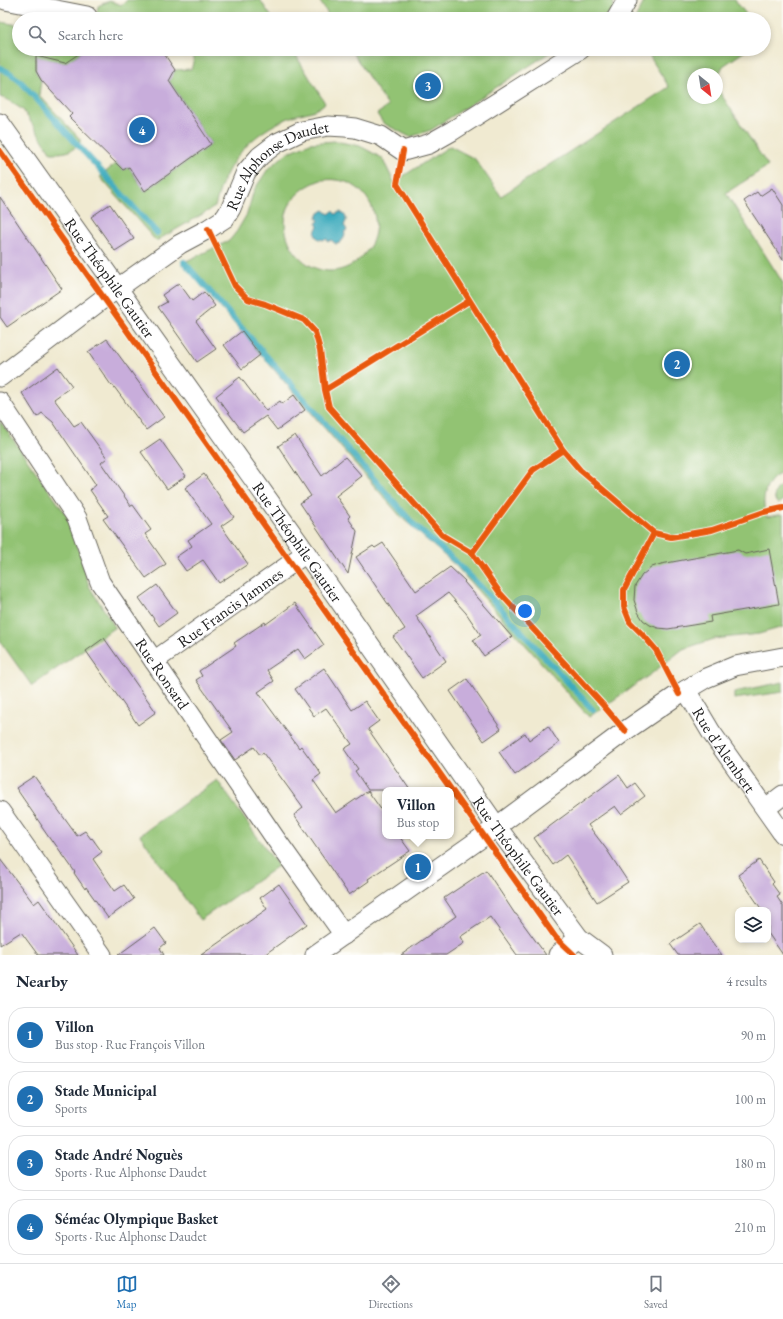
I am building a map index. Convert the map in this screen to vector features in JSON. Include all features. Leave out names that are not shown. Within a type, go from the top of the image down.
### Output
[{"type":"street","points":[[5,0],[66,12]]},
{"type":"street","points":[[620,12],[627,0]]},
{"type":"street","name":"Rue Alphonse Daudet","points":[[0,377],[104,298],[180,244],[225,218],[231,208],[246,172],[260,156],[277,143],[302,131],[328,126],[355,128],[381,136],[403,151],[429,144],[570,56]]},
{"type":"street","name":"Rue Théophile Gautier","points":[[0,124],[306,553],[497,826],[579,938],[602,955]]},
{"type":"street","name":"Rue Ronsard","points":[[0,402],[77,518],[100,582],[275,838],[344,935]]},
{"type":"street","name":"Rue Francis Jammes","points":[[154,661],[306,553]]},
{"type":"street","points":[[315,955],[497,826],[626,731],[686,690],[706,678],[735,666],[783,657]]},
{"type":"street","name":"Rue d'Alembert","points":[[686,690],[711,732],[783,834]]},
{"type":"street","name":"Rue d'Alembert","points":[[766,808],[783,795]]},
{"type":"street","points":[[0,811],[102,955]]},
{"type":"street","points":[[558,955],[579,938]]},
{"type":"green space","points":[[127,0],[260,0],[268,12],[97,12],[98,6],[109,1],[122,5]]},
{"type":"green space","points":[[319,0],[613,0],[614,7],[612,12],[327,12]]},
{"type":"green space","points":[[645,0],[735,0],[744,12],[639,12]]},
{"type":"green space","points":[[0,22],[12,24],[12,56],[76,56],[65,63],[36,57],[36,71],[41,80],[39,95],[80,139],[80,143],[70,151],[51,153],[23,110],[8,100],[0,97]]},
{"type":"green space","points":[[193,56],[296,56],[325,103],[313,111],[291,117],[276,124],[251,141],[232,164],[219,191],[215,207],[156,241],[100,177],[116,163],[123,170],[129,167],[145,191],[211,144],[169,81],[175,70],[191,69]]},
{"type":"green space","points":[[355,56],[544,56],[431,130],[410,137],[383,123],[377,114],[388,106]]},
{"type":"green space","points":[[649,56],[738,56],[722,68],[687,68],[687,104],[723,104],[723,97],[768,166],[726,193],[783,283],[783,473],[772,480],[768,485],[764,497],[764,504],[767,517],[783,514],[783,627],[759,634],[714,639],[683,649],[651,674],[589,717],[456,566],[401,517],[182,263],[229,241],[247,214],[254,190],[268,169],[287,153],[310,143],[335,141],[360,146],[382,158],[394,182],[450,146],[475,159],[501,196],[669,87]],"holes":[[[321,180],[336,180],[354,186],[367,198],[374,214],[376,223],[375,232],[373,241],[363,256],[356,262],[336,270],[318,269],[302,260],[291,245],[285,228],[288,210],[299,193]]]},
{"type":"green space","points":[[0,421],[70,520],[89,586],[115,627],[32,686],[0,641]]},
{"type":"green space","points":[[783,484],[783,501],[778,504],[774,496],[778,488]]},
{"type":"green space","points":[[783,682],[783,692],[734,699],[734,692]]},
{"type":"green space","points":[[217,780],[278,866],[200,920],[140,835]]},
{"type":"water","points":[[324,210],[329,214],[333,211],[335,214],[340,212],[345,216],[346,221],[344,225],[347,230],[344,232],[344,238],[340,243],[336,244],[331,240],[328,242],[327,239],[321,240],[316,237],[315,232],[318,226],[316,223],[319,221],[317,218],[318,214]]},
{"type":"building","points":[[36,56],[65,63],[76,56],[166,56],[175,70],[169,81],[211,144],[145,191],[129,167],[123,170],[69,117],[72,114],[41,80],[36,71]]},
{"type":"building","points":[[772,188],[783,205],[783,260],[744,201],[757,192],[760,196]]},
{"type":"building","points":[[0,197],[62,289],[7,327],[0,317]]},
{"type":"building","points":[[110,204],[134,239],[115,251],[91,217]]},
{"type":"building","points":[[179,283],[192,301],[204,292],[215,306],[196,321],[216,349],[197,362],[158,307],[167,302],[162,295]]},
{"type":"building","points":[[242,331],[260,355],[242,369],[224,345]]},
{"type":"building","points":[[107,339],[164,417],[146,430],[112,384],[111,385],[88,352]]},
{"type":"building","points":[[58,367],[72,386],[54,399],[74,426],[81,422],[107,458],[101,463],[131,506],[133,505],[151,530],[145,534],[166,564],[146,578],[103,519],[108,516],[90,490],[96,485],[53,422],[42,413],[37,417],[22,393]]},
{"type":"building","points":[[240,377],[266,411],[280,401],[282,404],[294,395],[305,410],[277,430],[266,416],[243,432],[216,396]]},
{"type":"building","points":[[295,435],[322,476],[345,457],[362,476],[336,496],[350,516],[348,518],[357,531],[348,574],[300,503],[311,496],[278,446]]},
{"type":"building","points":[[160,439],[186,476],[167,489],[141,452]]},
{"type":"building","points":[[204,474],[234,517],[221,526],[248,564],[219,583],[203,560],[186,571],[176,557],[192,546],[188,540],[211,524],[185,488]]},
{"type":"building","points":[[383,543],[416,591],[450,567],[465,581],[464,582],[512,637],[484,656],[473,640],[481,635],[466,613],[448,593],[416,616],[446,661],[422,678],[393,637],[405,629],[356,557],[373,546],[375,548]]},
{"type":"building","points":[[769,549],[779,604],[710,616],[711,622],[668,629],[650,625],[643,620],[638,612],[634,600],[635,586],[642,575],[652,567],[738,550],[745,554]]},
{"type":"building","points":[[157,585],[177,613],[159,626],[139,598]]},
{"type":"building","points":[[295,603],[324,645],[305,659],[298,649],[267,670],[274,681],[258,692],[299,748],[301,746],[321,774],[313,780],[336,813],[368,791],[382,811],[382,839],[401,839],[410,851],[368,879],[369,881],[349,895],[294,815],[303,808],[263,753],[260,755],[254,747],[235,760],[221,740],[233,732],[196,680],[202,676],[199,671],[236,646],[234,643],[265,622],[266,624]]},
{"type":"building","points":[[104,638],[156,712],[138,725],[86,651]]},
{"type":"building","points":[[324,668],[352,710],[365,701],[379,721],[368,729],[408,787],[382,787],[382,790],[368,790],[355,771],[358,769],[344,749],[352,744],[326,708],[314,716],[295,689]]},
{"type":"building","points":[[467,679],[501,729],[484,741],[450,691]]},
{"type":"building","points":[[548,726],[559,743],[515,775],[499,752],[525,733],[529,740]]},
{"type":"building","points":[[619,775],[628,788],[635,783],[645,796],[621,814],[615,806],[588,825],[628,882],[597,902],[566,855],[553,865],[534,838]]},
{"type":"building","points":[[34,776],[77,836],[85,831],[102,852],[93,859],[115,891],[124,885],[134,899],[108,918],[86,887],[85,889],[74,873],[75,872],[53,841],[52,842],[16,788]]},
{"type":"building","points":[[0,859],[34,904],[39,900],[78,955],[38,955],[21,932],[0,945]]},
{"type":"building","points":[[759,860],[774,882],[772,884],[780,895],[777,897],[783,906],[783,955],[771,937],[771,907],[760,907],[738,875]]},
{"type":"building","points":[[486,870],[515,914],[546,955],[517,955],[490,917],[460,937],[464,943],[446,955],[401,955],[456,916],[444,898]]},
{"type":"building","points":[[279,884],[307,924],[264,955],[201,955],[267,909],[260,898]]},
{"type":"building","points":[[700,924],[722,955],[678,955],[670,944]]},
{"type":"building","points":[[155,928],[166,943],[160,948],[164,955],[118,955]]},
{"type":"waterway","points":[[0,68],[10,73],[22,83],[157,233]]},
{"type":"waterway","points":[[184,262],[415,526],[454,560],[479,585],[593,710]]},
{"type":"cycle path","points":[[0,151],[449,787]]},
{"type":"cycle path","points":[[403,151],[397,184],[563,450],[580,470],[654,533],[671,537],[712,530],[764,512],[783,508]]},
{"type":"cycle path","points":[[208,229],[235,286],[248,299],[265,304],[304,320],[315,332],[320,350],[325,390],[329,407],[442,535],[472,553],[500,593],[625,731]]},
{"type":"cycle path","points":[[325,390],[469,301]]},
{"type":"cycle path","points":[[472,553],[533,470],[563,450]]},
{"type":"cycle path","points":[[654,533],[624,590],[624,607],[630,622],[656,650],[679,694]]},
{"type":"cycle path","points":[[454,794],[556,938],[574,955]]},
{"type":"place","name":"Stade André Noguès","points":[[428,86]]},
{"type":"place","name":"Séméac Olympique Basket","points":[[142,130]]},
{"type":"place","name":"Stade Municipal","points":[[677,364]]},
{"type":"place","name":"Villon","points":[[418,867]]}]
